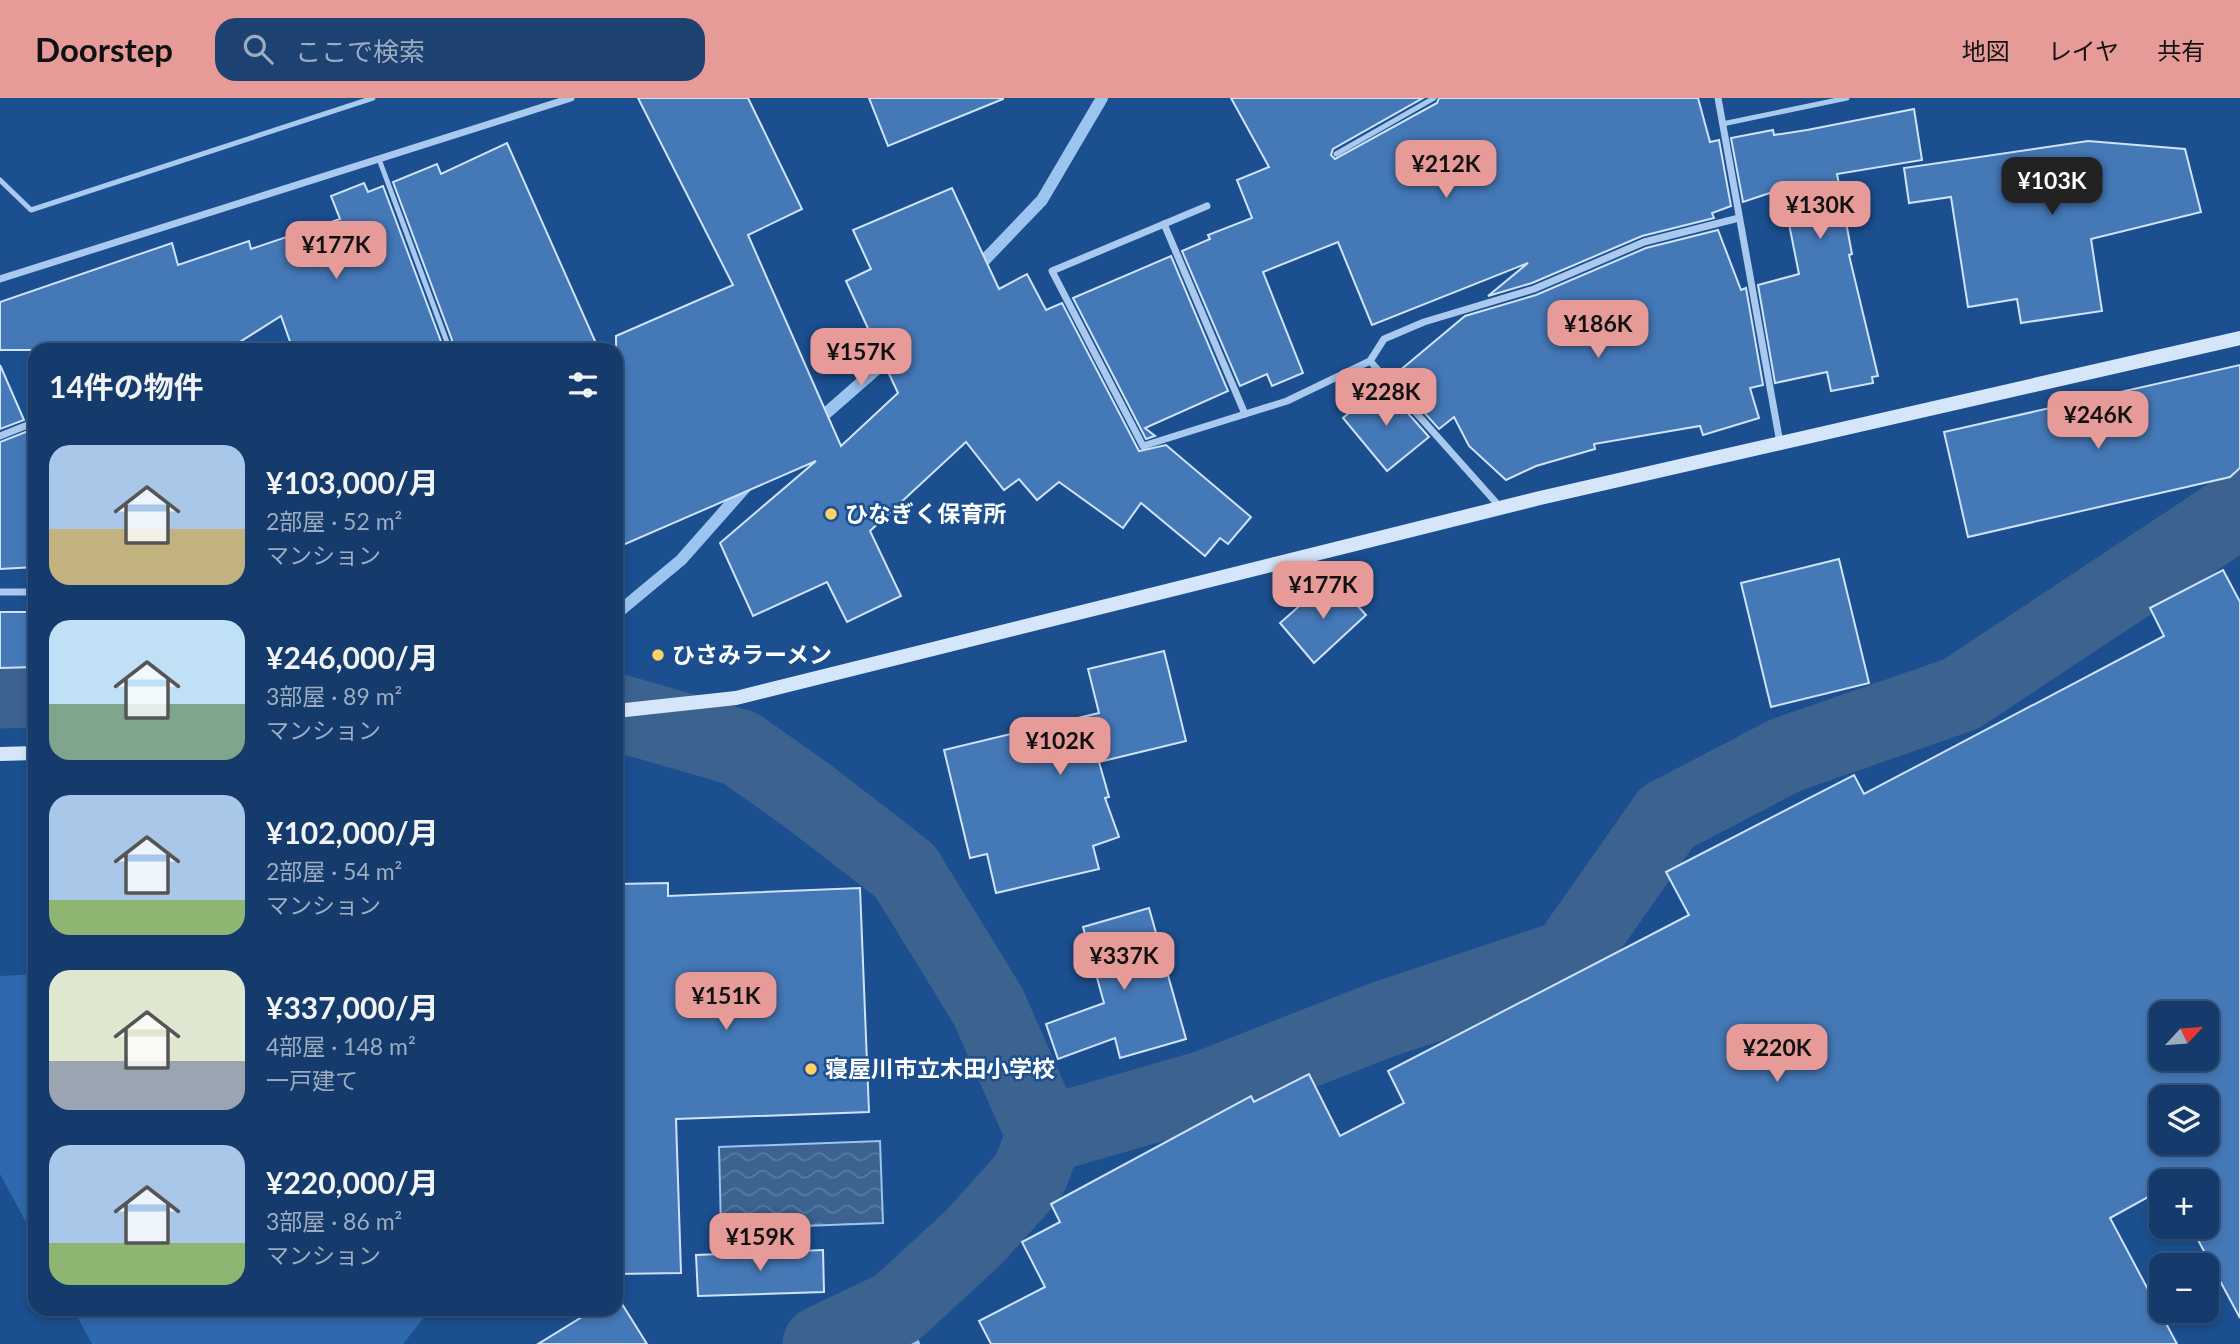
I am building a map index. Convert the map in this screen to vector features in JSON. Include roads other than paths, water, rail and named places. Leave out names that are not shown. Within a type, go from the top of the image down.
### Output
[{"type":"street","points":[[0,279],[571,98]]},
{"type":"street","points":[[1718,98],[1780,443]]},
{"type":"street","points":[[1207,206],[1052,271],[1143,446],[1287,401],[1370,361],[1384,339],[1424,321],[1535,289],[1644,242],[1739,218]]},
{"type":"street","points":[[1164,224],[1245,414]]},
{"type":"street","points":[[623,710],[736,698],[1500,508],[2240,338]]},
{"type":"street","points":[[1370,361],[1500,508]]},
{"type":"street","points":[[0,436],[28,425]]},
{"type":"street","points":[[0,592],[28,592]]},
{"type":"street","points":[[0,754],[28,753]]},
{"type":"lane","points":[[0,180],[31,210],[373,98]]},
{"type":"lane","points":[[1336,154],[1434,98]]},
{"type":"lane","points":[[1722,124],[1847,98]]},
{"type":"lane","points":[[379,159],[447,342]]},
{"type":"water","points":[[880,1141],[883,1223],[721,1229],[719,1147]]},
{"type":"waterway","points":[[974,271],[1042,200],[1102,98]]},
{"type":"waterway","points":[[815,423],[896,352]]},
{"type":"waterway","points":[[623,608],[681,560],[750,482]]},
{"type":"waterway","points":[[821,1344],[897,1308],[974,1237],[1029,1176],[1045,1135],[1205,1089],[1384,1019],[1568,958],[1667,817],[1786,755],[1961,694],[2240,509]]},
{"type":"waterway","points":[[0,690],[28,689]]},
{"type":"waterway","points":[[623,714],[740,748],[808,796],[905,871],[988,1006],[1045,1135]]},
{"type":"waterway","points":[[897,1308],[914,1344]]},
{"type":"place","name":"ひなぎく保育所","points":[[831,514]]},
{"type":"place","name":"ひさみラーメン","points":[[658,655]]},
{"type":"place","name":"寝屋川市立木田小学校","points":[[811,1069]]}]
